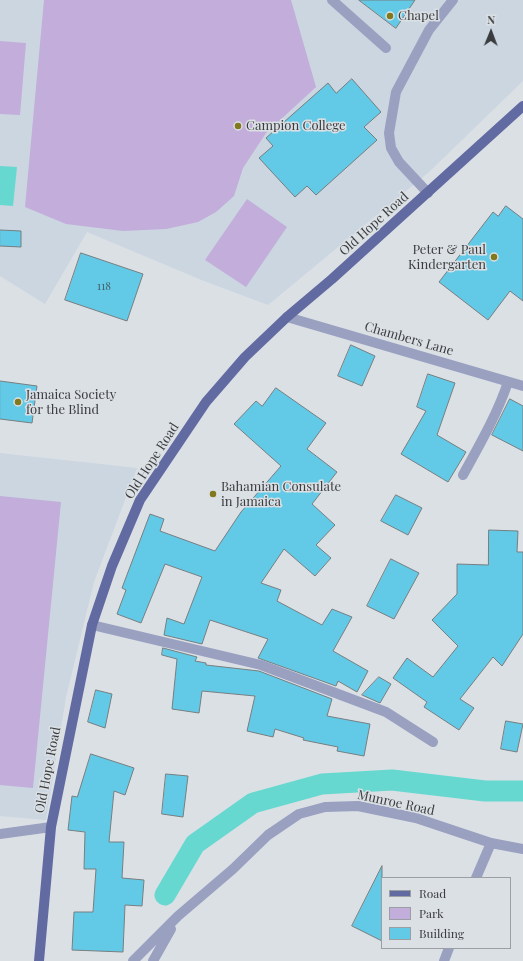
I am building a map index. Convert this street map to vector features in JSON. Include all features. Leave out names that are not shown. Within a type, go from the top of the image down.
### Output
[{"type":"main road","name":"Old Hope Road","points":[[39,961],[51,827],[92,625],[112,566],[140,500],[206,402],[245,357],[287,317],[332,279],[523,106]]},
{"type":"street","points":[[332,0],[386,48]]},
{"type":"street","points":[[428,193],[399,162],[391,148],[389,133],[396,92],[428,30],[453,0]]},
{"type":"street","name":"Chambers Lane","points":[[287,317],[523,386]]},
{"type":"street","points":[[463,475],[495,415],[508,382]]},
{"type":"street","points":[[92,625],[261,665],[386,712],[433,742]]},
{"type":"street","name":"Munroe Road","points":[[133,961],[178,916],[268,835],[299,814],[325,807],[358,806],[416,818],[491,843],[523,849]]},
{"type":"street","points":[[0,834],[51,827]]},
{"type":"street","points":[[476,877],[491,843]]},
{"type":"street","name":"Munroe Road","points":[[153,961],[178,916]]},
{"type":"street","points":[[444,961],[449,949]]},
{"type":"shaded area","name":"Campion College","points":[[0,0],[523,0],[523,81],[429,172],[268,305],[204,281],[87,232],[45,304],[0,276]]},
{"type":"shaded area","points":[[0,166],[17,167],[13,206],[0,205]]},
{"type":"shaded area","points":[[0,453],[137,468],[94,582],[66,697],[46,820],[0,816]]},
{"type":"green space","points":[[44,0],[291,0],[316,87],[266,133],[243,168],[234,196],[216,212],[198,222],[166,229],[123,231],[66,224],[25,207]]},
{"type":"green space","points":[[0,41],[26,43],[20,115],[0,114]]},
{"type":"green space","points":[[247,199],[287,227],[246,287],[205,260]]},
{"type":"green space","points":[[0,496],[61,502],[33,788],[0,785]]},
{"type":"building","name":"Chapel","points":[[359,0],[415,0],[396,28]]},
{"type":"building","points":[[352,79],[381,112],[364,127],[377,140],[316,195],[307,186],[295,197],[259,158],[273,146],[266,138],[328,83],[336,93]]},
{"type":"building","name":"Peter & Paul Kindergarten","points":[[506,206],[523,219],[523,301],[510,291],[488,320],[439,282],[493,212],[498,216]]},
{"type":"building","points":[[0,230],[21,231],[21,247],[0,246]]},
{"type":"building","points":[[81,253],[143,274],[127,321],[65,300]]},
{"type":"building","points":[[351,345],[375,356],[362,386],[338,376]]},
{"type":"building","points":[[428,374],[455,383],[437,435],[466,452],[448,482],[401,454],[426,411],[417,407]]},
{"type":"building","name":"Jamaica Society for the Blind","points":[[0,381],[37,386],[32,423],[0,419]]},
{"type":"building","points":[[276,388],[326,423],[307,449],[337,472],[312,504],[335,525],[316,545],[331,558],[315,576],[284,549],[261,583],[281,590],[277,601],[322,625],[332,609],[352,617],[333,651],[368,671],[357,692],[338,681],[336,686],[258,658],[268,639],[210,620],[202,644],[164,635],[167,618],[184,624],[202,577],[165,564],[141,623],[117,614],[126,590],[122,588],[150,514],[164,519],[160,531],[215,551],[241,512],[281,466],[234,424],[256,401],[262,406]]},
{"type":"building","points":[[510,399],[523,406],[523,451],[492,435]]},
{"type":"building","points":[[396,495],[422,508],[408,535],[381,521]]},
{"type":"building","points":[[489,530],[518,531],[517,552],[523,552],[523,634],[502,666],[493,657],[460,699],[474,708],[459,730],[424,707],[427,702],[393,678],[407,658],[433,677],[458,646],[432,620],[457,594],[457,564],[488,565]]},
{"type":"building","points":[[391,559],[419,573],[394,619],[367,606]]},
{"type":"building","points":[[163,648],[197,657],[195,661],[206,663],[206,665],[259,671],[332,699],[327,716],[370,724],[364,756],[337,751],[338,747],[303,740],[304,738],[275,729],[273,737],[247,731],[255,696],[202,691],[199,713],[172,709],[177,659],[162,655]]},
{"type":"building","points":[[379,677],[391,684],[380,703],[362,695]]},
{"type":"building","points":[[96,690],[112,694],[105,728],[88,722]]},
{"type":"building","points":[[506,721],[523,724],[517,752],[501,749]]},
{"type":"building","points":[[91,754],[134,768],[125,795],[114,791],[109,842],[124,842],[122,878],[144,880],[142,906],[125,905],[123,952],[72,950],[74,912],[93,912],[96,869],[84,869],[85,832],[68,830],[72,796],[77,797]]},
{"type":"building","points":[[166,774],[188,776],[183,817],[162,814]]},
{"type":"building","points":[[382,866],[381,940],[352,926]]},
{"type":"waterway","points":[[165,895],[195,844],[253,803],[322,784],[392,780],[485,791],[523,791]]},
{"type":"place","name":"Chapel","points":[[390,16]]},
{"type":"place","name":"Campion College","points":[[238,126]]},
{"type":"place","name":"Peter & Paul Kindergarten","points":[[494,257]]},
{"type":"place","name":"Jamaica Society for the Blind","points":[[18,402]]},
{"type":"place","name":"Bahamian Consulate in Jamaica","points":[[213,494]]}]
